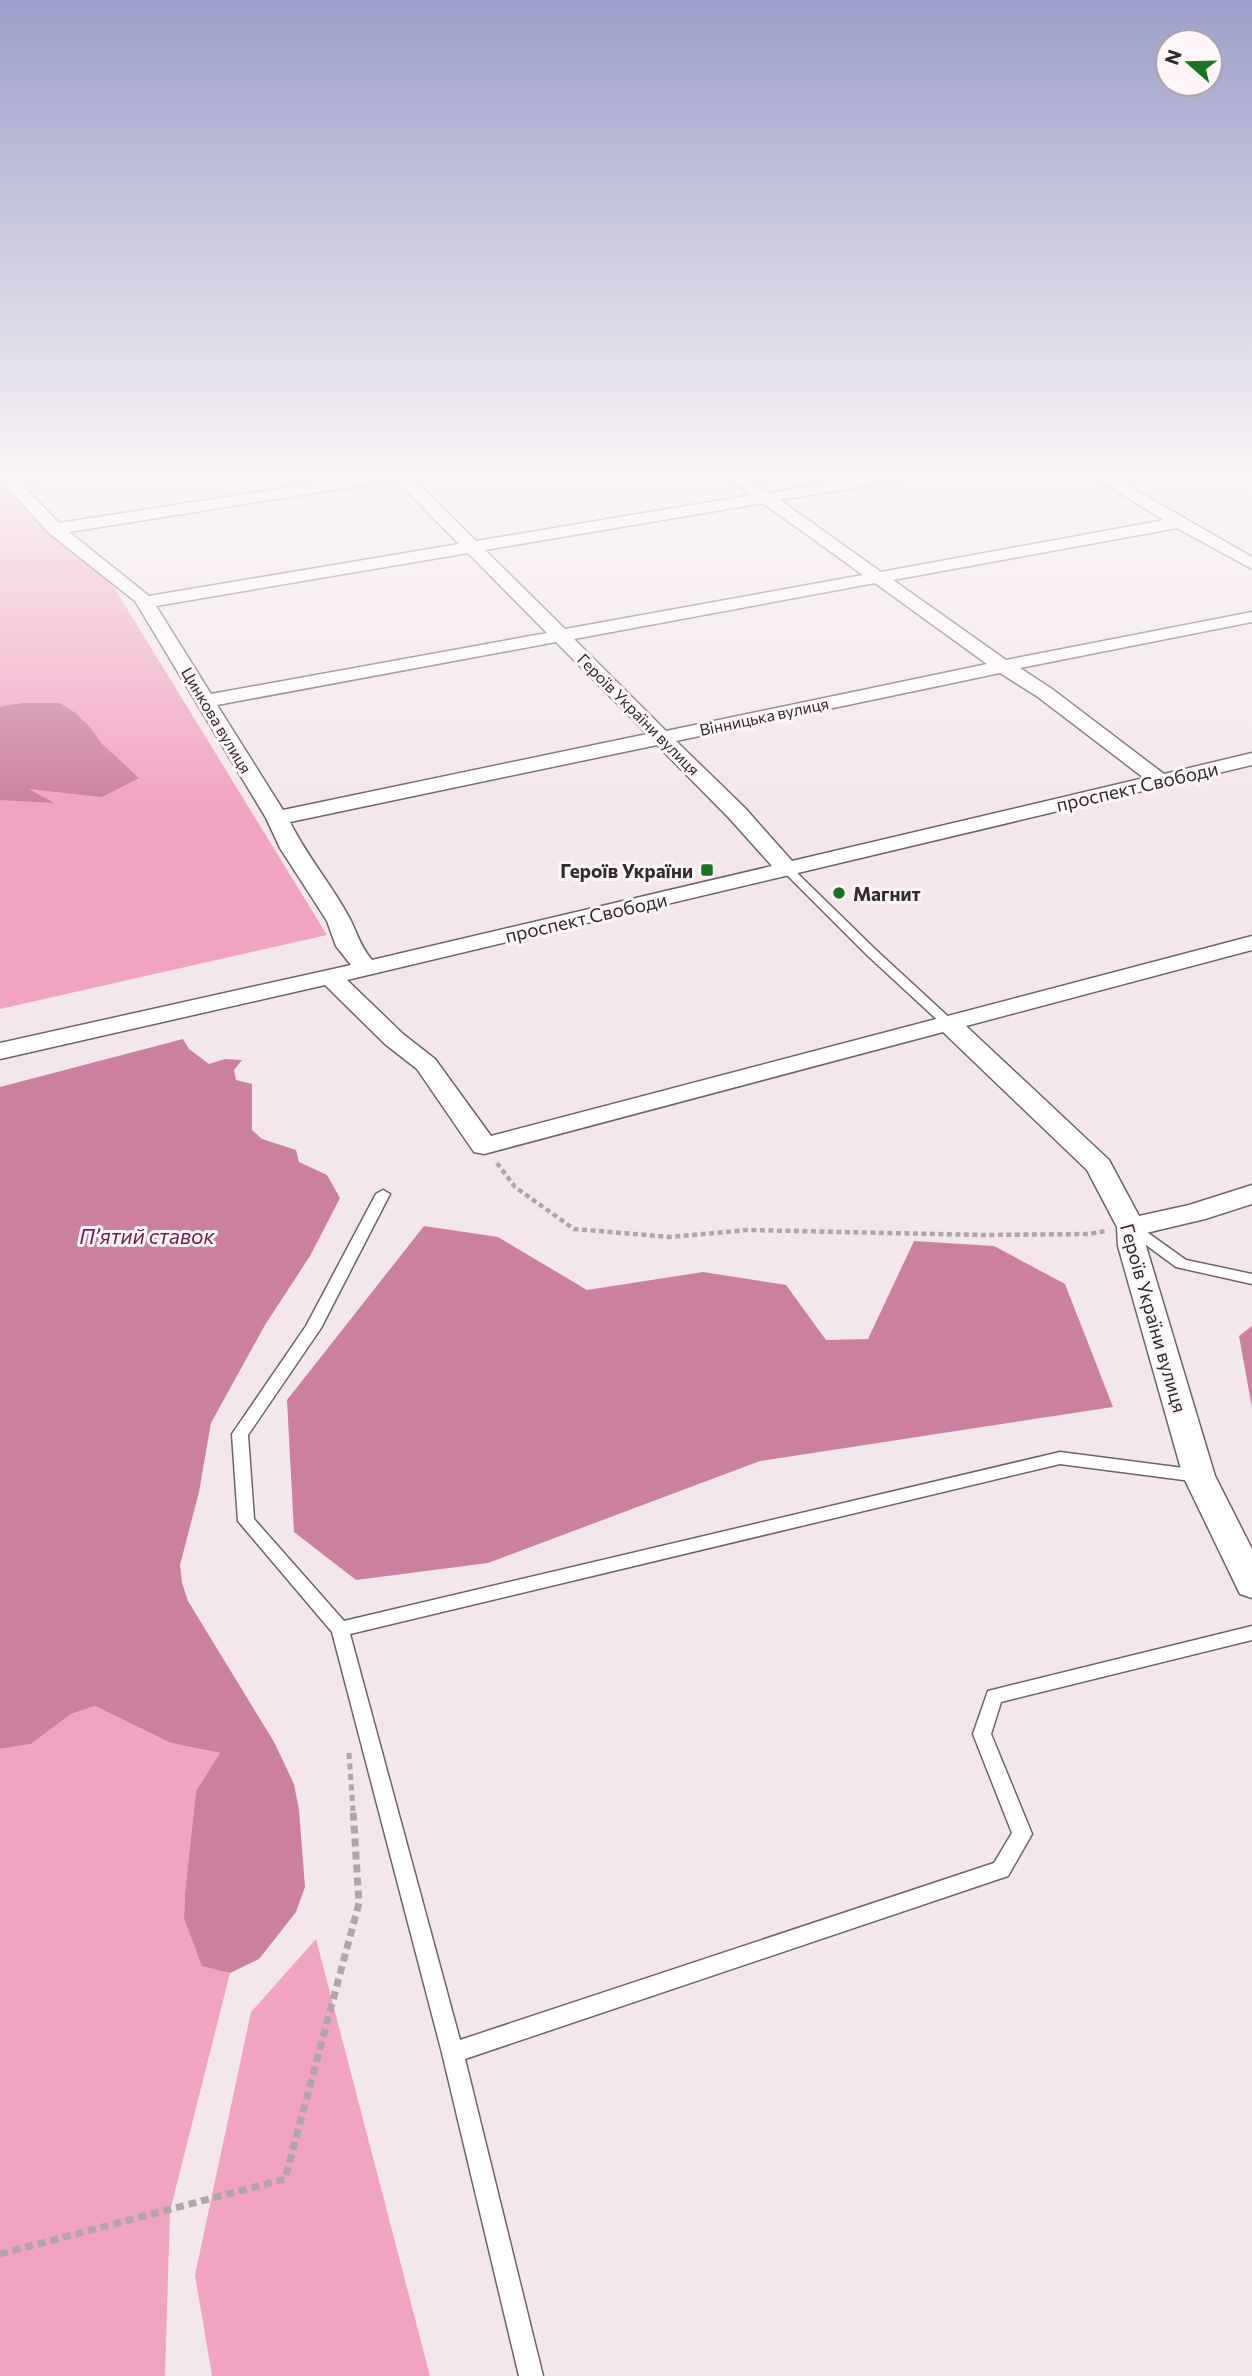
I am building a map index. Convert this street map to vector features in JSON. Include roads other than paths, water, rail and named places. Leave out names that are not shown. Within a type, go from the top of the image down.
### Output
[{"type":"street","name":"Цинкова вулиця","points":[[123,584],[145,602],[276,818],[291,848],[340,921],[348,946],[366,968]]},
{"type":"street","points":[[145,602],[253,584]]},
{"type":"street","name":"Героїв України вулиця","points":[[509,584],[662,737],[787,869]]},
{"type":"street","points":[[205,701],[844,584]]},
{"type":"street","points":[[890,584],[1004,667],[1045,693],[1160,780]]},
{"type":"street","name":"Вінницька вулиця","points":[[276,818],[1252,617]]},
{"type":"street","name":"проспект Свободи","points":[[0,1051],[330,977],[1252,759]]},
{"type":"street","points":[[330,977],[394,1039],[426,1064],[484,1146],[1252,943]]},
{"type":"street","name":"Героїв України вулиця","points":[[949,1024],[1099,1166],[1131,1227],[1132,1246],[1199,1476],[1252,1584]]},
{"type":"street","points":[[1131,1227],[1195,1213],[1252,1194]]},
{"type":"lane","points":[[787,869],[949,1024]]},
{"type":"lane","points":[[383,1194],[313,1328],[240,1434],[246,1521],[340,1629],[453,2053],[531,2376]]},
{"type":"lane","points":[[1131,1227],[1181,1264],[1252,1279]]},
{"type":"lane","points":[[340,1629],[1060,1458],[1199,1476]]},
{"type":"lane","points":[[453,2053],[1001,1870],[1022,1834],[982,1734],[995,1696],[1252,1633]]},
{"type":"water","points":[[22,703],[60,703],[89,726],[102,744],[139,778],[102,797],[29,789],[54,803],[0,800],[0,707]]},
{"type":"water","name":"П’ятий ставок","points":[[183,1039],[189,1049],[209,1064],[225,1059],[242,1060],[234,1070],[236,1080],[252,1084],[252,1130],[262,1139],[296,1150],[299,1162],[327,1175],[340,1198],[310,1256],[265,1325],[211,1423],[199,1492],[180,1565],[188,1601],[274,1742],[294,1784],[299,1810],[305,1887],[296,1912],[259,1959],[230,1973],[202,1966],[184,1919],[196,1791],[220,1753],[171,1743],[95,1706],[71,1714],[31,1744],[0,1749],[0,1087]]},
{"type":"water","points":[[424,1226],[498,1237],[587,1290],[703,1272],[786,1285],[826,1340],[868,1339],[914,1241],[994,1246],[1065,1284],[1113,1407],[760,1461],[488,1563],[356,1580],[294,1532],[287,1400]]},
{"type":"water","points":[[1252,1326],[1252,1407],[1239,1336]]},
{"type":"place","name":"Героїв України","points":[[707,870]]},
{"type":"place","name":"Магнит","points":[[839,893]]}]
